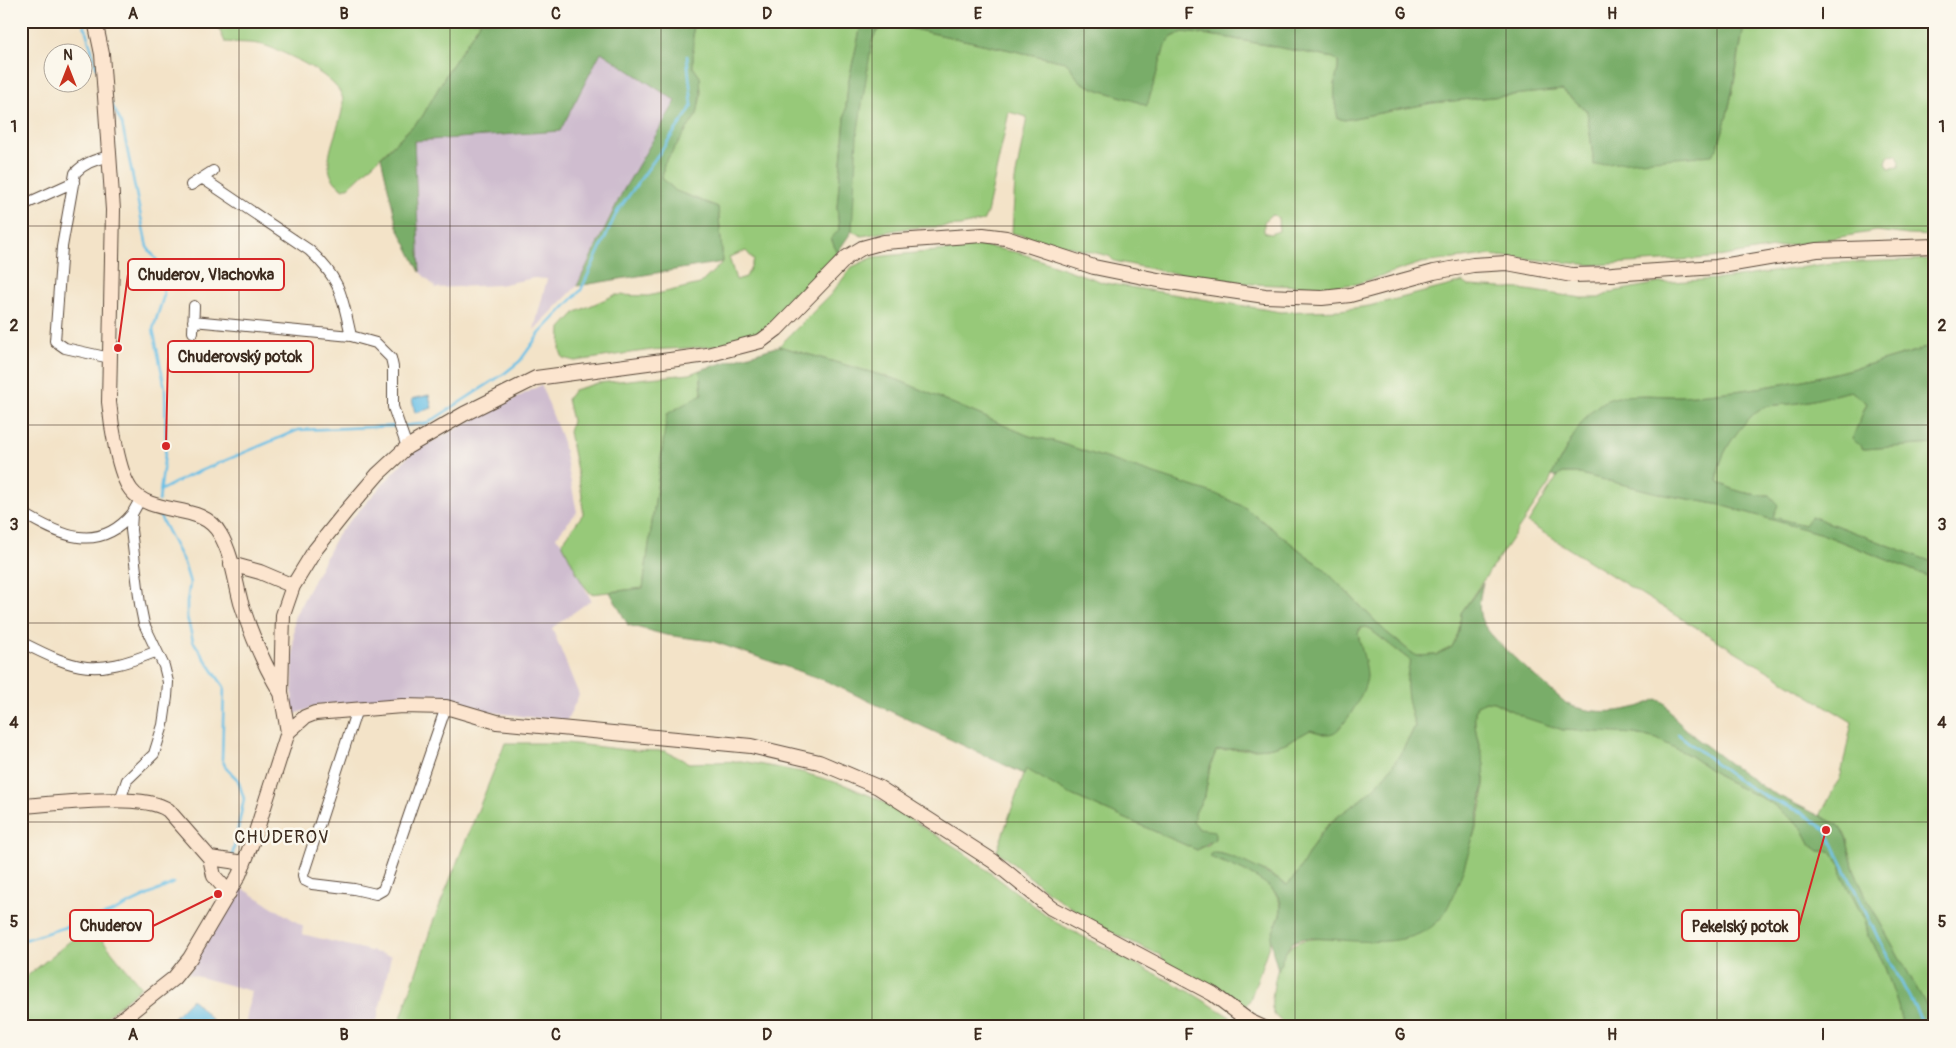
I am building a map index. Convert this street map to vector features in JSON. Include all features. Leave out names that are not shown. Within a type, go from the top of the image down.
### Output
[{"type":"street","points":[[95,21],[102,54],[113,210],[110,358],[112,425],[123,476],[131,490],[150,503],[199,515],[219,531],[226,546],[242,604],[266,667],[281,694]]},
{"type":"street","points":[[108,157],[94,159],[80,167],[75,174],[62,247],[55,341],[65,348],[110,358]]},
{"type":"street","points":[[191,185],[213,171]]},
{"type":"street","points":[[202,178],[309,250],[322,262],[334,276],[340,291],[351,336]]},
{"type":"street","points":[[21,206],[74,182]]},
{"type":"street","points":[[223,864],[255,835],[288,732],[281,694],[282,615],[294,586],[315,550],[378,474],[407,448],[479,406],[536,378],[707,355],[761,341],[777,330],[847,257],[862,248],[884,242],[983,235],[1006,238],[1094,267],[1163,281],[1265,296],[1322,298],[1350,295],[1434,272],[1473,265],[1507,263],[1572,275],[1612,274],[1716,267],[1817,250],[1935,246]]},
{"type":"street","points":[[192,332],[194,306]]},
{"type":"street","points":[[193,321],[351,336],[376,343],[391,358],[394,368],[393,407],[407,448]]},
{"type":"street","points":[[21,512],[45,527],[70,536],[93,536],[112,533],[132,514],[150,503]]},
{"type":"street","points":[[120,800],[127,780],[154,754],[164,725],[168,682],[164,666],[155,652],[144,624],[140,604],[132,514]]},
{"type":"street","points":[[231,564],[260,572],[294,586]]},
{"type":"street","points":[[21,642],[61,662],[96,668],[116,666],[155,652]]},
{"type":"street","points":[[288,732],[305,717],[315,713],[402,706],[446,707],[497,722],[751,746],[827,765],[878,787],[993,861],[1051,908],[1213,994],[1249,1021],[1262,1027]]},
{"type":"street","points":[[356,709],[303,874],[304,880],[312,884],[354,889],[376,894],[383,890],[386,882],[446,707]]},
{"type":"street","points":[[21,806],[120,800],[142,800],[160,804],[223,864],[229,892],[190,958],[174,978],[112,1027]]},
{"type":"street","points":[[223,864],[229,892]]},
{"type":"shaded area","points":[[601,51],[677,101],[623,191],[577,286],[534,330],[547,279],[534,278],[499,285],[436,288],[420,272],[414,141],[560,131]]},
{"type":"shaded area","points":[[541,385],[562,439],[577,512],[556,537],[562,543],[591,600],[552,628],[579,695],[566,722],[409,701],[319,705],[292,715],[294,618],[337,535],[412,452]]},
{"type":"shaded area","points":[[239,886],[303,926],[302,934],[391,956],[377,1021],[346,1027],[245,1027],[251,991],[188,974]]},
{"type":"green space","points":[[220,21],[481,21],[447,73],[422,117],[350,186],[344,189],[334,181],[330,171],[329,160],[342,111],[343,100],[340,92],[332,83],[310,66],[284,53],[258,44],[225,42],[219,29]]},
{"type":"green space","points":[[481,21],[693,21],[693,67],[700,77],[701,94],[697,114],[664,164],[662,178],[676,191],[718,207],[723,262],[577,286],[623,191],[676,101],[601,52],[560,131],[414,141],[420,272],[397,226],[381,157],[422,117],[447,73]]},
{"type":"green space","points":[[693,21],[862,21],[848,84],[837,207],[839,230],[831,238],[837,253],[761,333],[748,338],[721,345],[652,350],[575,361],[563,358],[560,350],[561,328],[576,312],[615,295],[648,296],[700,284],[723,262],[718,207],[676,191],[662,179],[664,164],[697,114],[701,94],[700,77],[693,67]],"holes":[[[746,251],[754,260],[746,277],[736,280],[729,257]]]},
{"type":"green space","points":[[862,21],[1745,21],[1726,117],[1717,149],[1712,155],[1594,165],[1587,111],[1562,90],[1432,103],[1344,120],[1338,118],[1336,109],[1335,82],[1338,62],[1334,58],[1224,37],[1183,32],[1172,37],[1165,45],[1147,106],[1083,83],[1065,62],[895,25],[886,26],[880,28],[875,33],[872,41],[857,136],[852,231],[837,253],[831,238],[839,230],[837,207],[848,84]]},
{"type":"green space","points":[[1745,21],[1935,21],[1935,236],[1877,231],[1712,258],[1593,265],[1487,255],[1421,263],[1356,284],[1326,287],[1253,284],[1166,272],[1114,261],[1109,256],[1012,233],[1015,180],[1027,117],[1009,112],[987,213],[983,221],[960,226],[908,228],[862,236],[852,231],[852,183],[856,135],[863,88],[872,41],[875,33],[880,28],[886,26],[895,25],[1065,62],[1083,83],[1147,106],[1165,45],[1172,37],[1183,32],[1224,37],[1334,58],[1338,62],[1335,82],[1336,109],[1338,118],[1344,120],[1432,103],[1562,90],[1587,111],[1594,164],[1717,149],[1730,101]],"holes":[[[1897,154],[1900,162],[1899,167],[1889,168],[1886,162],[1889,155]],[[1274,215],[1278,218],[1279,231],[1270,234],[1264,232],[1264,222],[1269,216]]]},
{"type":"green space","points":[[964,242],[1020,253],[1105,283],[1281,312],[1340,310],[1369,306],[1463,282],[1469,286],[1520,289],[1582,298],[1599,298],[1612,292],[1658,283],[1731,278],[1832,263],[1935,259],[1935,345],[1861,367],[1760,388],[1695,395],[1625,397],[1597,409],[1586,418],[1574,436],[1549,484],[1461,613],[1459,631],[1452,647],[1436,655],[1416,656],[1386,632],[1324,569],[1244,507],[1215,494],[1053,441],[1029,436],[898,380],[779,346],[831,294],[852,267],[874,257],[948,250]]},
{"type":"green space","points":[[1935,345],[1935,444],[1864,449],[1852,439],[1867,403],[1851,391],[1805,402],[1773,405],[1760,409],[1745,422],[1731,441],[1721,462],[1718,481],[1729,488],[1742,492],[1769,495],[1778,505],[1773,517],[1804,525],[1811,516],[1935,563],[1935,579],[1822,534],[1721,505],[1666,495],[1576,473],[1563,473],[1557,477],[1551,476],[1587,416],[1594,408],[1611,399],[1642,395],[1689,396],[1760,388],[1836,373]]},
{"type":"green space","points":[[779,346],[898,380],[1029,436],[1053,441],[1216,494],[1244,507],[1324,569],[1386,632],[1416,656],[1436,655],[1452,647],[1459,631],[1461,613],[1483,583],[1479,607],[1482,621],[1487,629],[1520,663],[1567,704],[1589,710],[1612,711],[1636,707],[1657,699],[1665,703],[1676,720],[1696,738],[1737,769],[1769,791],[1838,825],[1846,837],[1854,870],[1869,903],[1935,1021],[1935,1027],[1903,1027],[1897,1002],[1883,962],[1868,935],[1866,923],[1842,876],[1841,866],[1830,851],[1819,851],[1811,845],[1802,828],[1770,802],[1728,782],[1689,755],[1657,739],[1635,734],[1563,730],[1526,718],[1494,702],[1486,701],[1477,705],[1475,713],[1475,728],[1484,765],[1482,798],[1464,867],[1441,918],[1430,928],[1404,939],[1374,942],[1312,938],[1299,939],[1289,947],[1278,970],[1271,939],[1281,910],[1280,900],[1266,884],[1210,857],[1210,854],[1216,853],[1236,859],[1287,885],[1298,872],[1326,828],[1370,791],[1392,766],[1415,726],[1407,685],[1408,669],[1411,661],[1367,627],[1360,628],[1358,633],[1366,666],[1366,682],[1354,708],[1338,730],[1327,734],[1310,730],[1273,747],[1216,751],[1210,767],[1205,795],[1193,821],[1199,829],[1215,831],[1215,839],[1197,850],[1067,793],[1026,769],[1024,774],[824,680],[712,641],[666,635],[628,625],[610,592],[643,588],[667,414],[702,394],[700,370]]},
{"type":"green space","points":[[700,370],[702,394],[663,444],[643,588],[591,594],[582,583],[562,543],[583,514],[582,495],[569,432],[572,421],[567,399],[574,390],[598,383],[690,374]]},
{"type":"green space","points":[[1851,391],[1867,403],[1853,438],[1863,449],[1935,444],[1935,563],[1811,516],[1804,525],[1773,517],[1769,495],[1742,492],[1729,488],[1718,481],[1721,462],[1731,441],[1745,422],[1760,409],[1768,406],[1805,402]]},
{"type":"green space","points":[[1563,473],[1576,473],[1666,495],[1721,505],[1822,534],[1935,579],[1935,1021],[1869,903],[1854,870],[1846,836],[1838,825],[1820,816],[1841,775],[1852,722],[1528,523],[1557,477]]},
{"type":"green space","points":[[1363,626],[1367,627],[1411,661],[1407,685],[1415,726],[1405,747],[1386,775],[1361,800],[1325,828],[1298,872],[1287,885],[1268,873],[1220,853],[1211,857],[1255,876],[1273,891],[1279,900],[1281,911],[1250,1000],[1244,1007],[1164,961],[1160,955],[1106,930],[1051,894],[997,851],[1026,768],[1067,793],[1197,850],[1210,844],[1193,821],[1205,795],[1210,767],[1216,751],[1273,747],[1310,730],[1325,734],[1367,676],[1358,633]]},
{"type":"green space","points":[[1486,701],[1494,702],[1507,709],[1563,730],[1635,734],[1657,739],[1689,755],[1728,782],[1770,802],[1802,828],[1811,845],[1819,851],[1830,851],[1841,866],[1842,876],[1866,923],[1868,935],[1883,962],[1897,1002],[1903,1027],[1291,1027],[1279,1019],[1272,1009],[1276,974],[1283,957],[1291,946],[1302,941],[1316,939],[1392,940],[1415,925],[1451,896],[1464,867],[1481,810],[1484,765],[1475,728],[1475,712],[1477,705]]},
{"type":"green space","points":[[505,743],[567,743],[627,750],[665,751],[689,763],[741,761],[801,772],[845,785],[878,799],[960,850],[1057,923],[1190,992],[1230,1017],[1235,1027],[398,1027],[433,922]]},
{"type":"green space","points":[[90,925],[141,987],[94,1027],[21,1027],[21,981]]},
{"type":"water","points":[[429,395],[432,408],[415,413],[412,399]]},
{"type":"water","points":[[192,999],[213,1021],[208,1027],[164,1027]]},
{"type":"waterway","points":[[83,21],[97,68]]},
{"type":"waterway","points":[[403,426],[428,423],[505,373],[520,361],[540,333],[581,290],[617,212],[692,105],[687,56]]},
{"type":"waterway","points":[[111,103],[122,124],[147,247],[161,266],[164,295],[153,329],[165,388],[166,446],[159,501]]},
{"type":"waterway","points":[[161,490],[186,477],[298,430],[398,426]]},
{"type":"waterway","points":[[157,511],[184,563],[190,583],[187,617],[193,641],[224,687],[222,759],[226,768],[238,780],[244,799],[232,857]]},
{"type":"waterway","points":[[1678,734],[1736,779],[1766,797],[1801,812],[1826,830],[1880,942],[1925,1027]]},
{"type":"waterway","points":[[21,941],[110,913],[174,883]]},
{"type":"place","name":"Chuderov, Vlachovka","points":[[118,348]]},
{"type":"place","name":"Chuderovský potok","points":[[166,446]]},
{"type":"place","name":"Pekelský potok","points":[[1826,830]]},
{"type":"place","name":"Chuderov","points":[[218,894]]},
{"type":"district","name":"CHUDEROV","points":[[282,837]]}]
